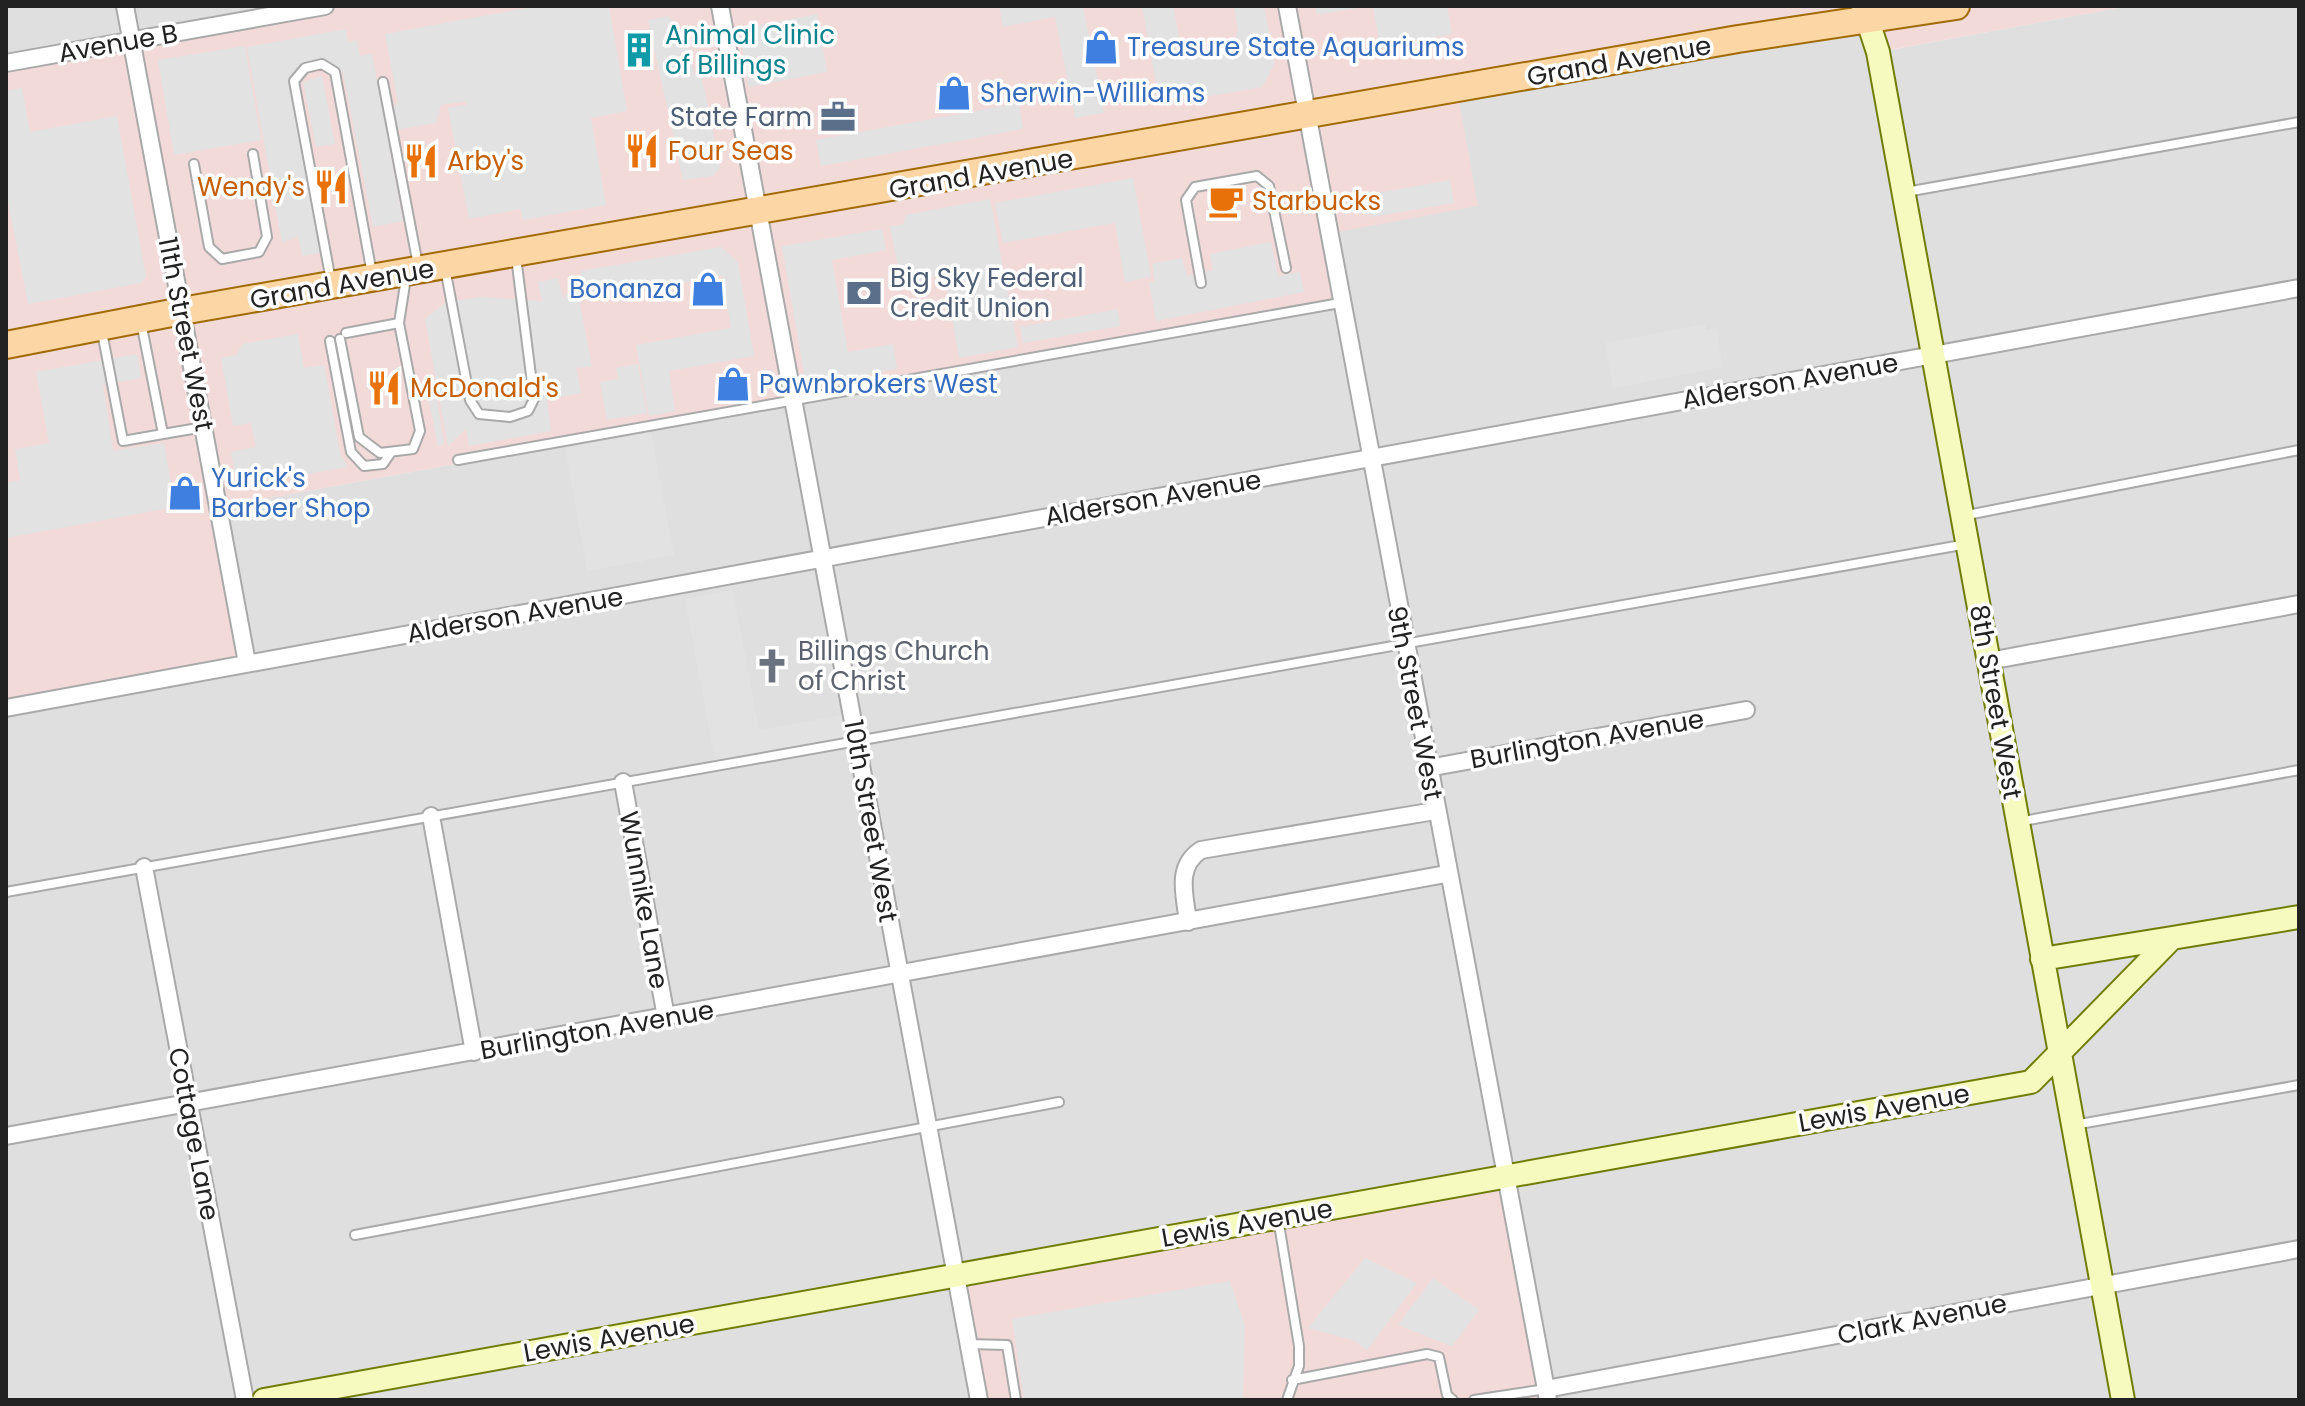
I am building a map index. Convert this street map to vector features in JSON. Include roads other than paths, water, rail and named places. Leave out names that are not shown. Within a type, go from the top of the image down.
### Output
[{"type":"main road","name":"Grand Avenue","points":[[6,345],[182,311],[1305,116],[1864,13],[1956,6]]},
{"type":"street","name":"11th Street West","points":[[125,6],[247,663]]},
{"type":"street","name":"Avenue B","points":[[6,63],[325,6]]},
{"type":"street","name":"10th Street West","points":[[720,6],[979,1400]]},
{"type":"street","name":"9th Street West","points":[[1287,6],[1446,874],[1547,1394]]},
{"type":"street","name":"8th Street West","points":[[1864,13],[1878,52],[2059,1053],[2105,1285],[2123,1400]]},
{"type":"street","name":"Alderson Avenue","points":[[6,708],[2299,288]]},
{"type":"street","points":[[1989,661],[2299,604]]},
{"type":"street","name":"Burlington Avenue","points":[[1428,768],[1746,710]]},
{"type":"street","name":"Wunnike Lane","points":[[623,782],[666,1017]]},
{"type":"street","points":[[1188,922],[1183,873],[1189,858],[1201,850],[1435,811]]},
{"type":"street","points":[[431,816],[474,1052]]},
{"type":"street","name":"Cottage Lane","points":[[144,867],[245,1400]]},
{"type":"street","name":"Burlington Avenue","points":[[6,1136],[1446,874]]},
{"type":"street","points":[[2042,959],[2299,917]]},
{"type":"street","name":"Lewis Avenue","points":[[264,1400],[2031,1082],[2172,938]]},
{"type":"street","name":"Clark Avenue","points":[[1547,1394],[2299,1249]]},
{"type":"lane","points":[[331,286],[294,81],[305,68],[322,64],[335,72],[373,279]]},
{"type":"lane","points":[[339,338],[359,437],[380,453],[413,449],[420,431],[399,323],[413,272],[383,82]]},
{"type":"lane","points":[[1904,193],[2299,122]]},
{"type":"lane","points":[[194,164],[209,247],[222,259],[259,252],[267,237],[253,154]]},
{"type":"lane","points":[[1201,283],[1186,200],[1195,187],[1257,176],[1269,186],[1286,268]]},
{"type":"lane","points":[[445,267],[470,400],[479,414],[510,417],[528,411],[534,399],[516,255]]},
{"type":"lane","points":[[458,460],[1340,303]]},
{"type":"lane","points":[[141,320],[163,434]]},
{"type":"lane","points":[[339,338],[399,323]]},
{"type":"lane","points":[[101,327],[123,441],[204,427]]},
{"type":"lane","points":[[339,338],[351,452],[364,466],[383,464],[390,454]]},
{"type":"lane","points":[[1962,516],[2299,450]]},
{"type":"lane","points":[[6,892],[1967,544]]},
{"type":"lane","points":[[2018,822],[2299,770]]},
{"type":"lane","points":[[2073,1125],[2299,1085]]},
{"type":"lane","points":[[355,1235],[1059,1102]]},
{"type":"lane","points":[[1278,1218],[1299,1346],[1299,1366],[1287,1400]]},
{"type":"lane","points":[[968,1344],[1007,1345],[1016,1400]]},
{"type":"lane","points":[[1292,1380],[1427,1354],[1439,1357],[1447,1395],[1453,1400]]},
{"type":"lane","points":[[1474,1400],[1547,1394]]},
{"type":"place","name":"Treasure State Aquariums","points":[[1101,47]]},
{"type":"place","name":"Animal Clinic of Billings","points":[[639,50]]},
{"type":"place","name":"Sherwin-Williams","points":[[954,93]]},
{"type":"place","name":"State Farm","points":[[838,117]]},
{"type":"place","name":"Four Seas","points":[[642,151]]},
{"type":"place","name":"Arby's","points":[[421,161]]},
{"type":"place","name":"Wendy's","points":[[331,187]]},
{"type":"place","name":"Starbucks","points":[[1226,201]]},
{"type":"place","name":"Bonanza","points":[[708,289]]},
{"type":"place","name":"Big Sky Federal Credit Union","points":[[864,293]]},
{"type":"place","name":"Pawnbrokers West","points":[[733,384]]},
{"type":"place","name":"McDonald's","points":[[384,388]]},
{"type":"place","name":"Yurick's Barber Shop","points":[[185,493]]},
{"type":"place","name":"Billings Church of Christ","points":[[772,666]]}]
